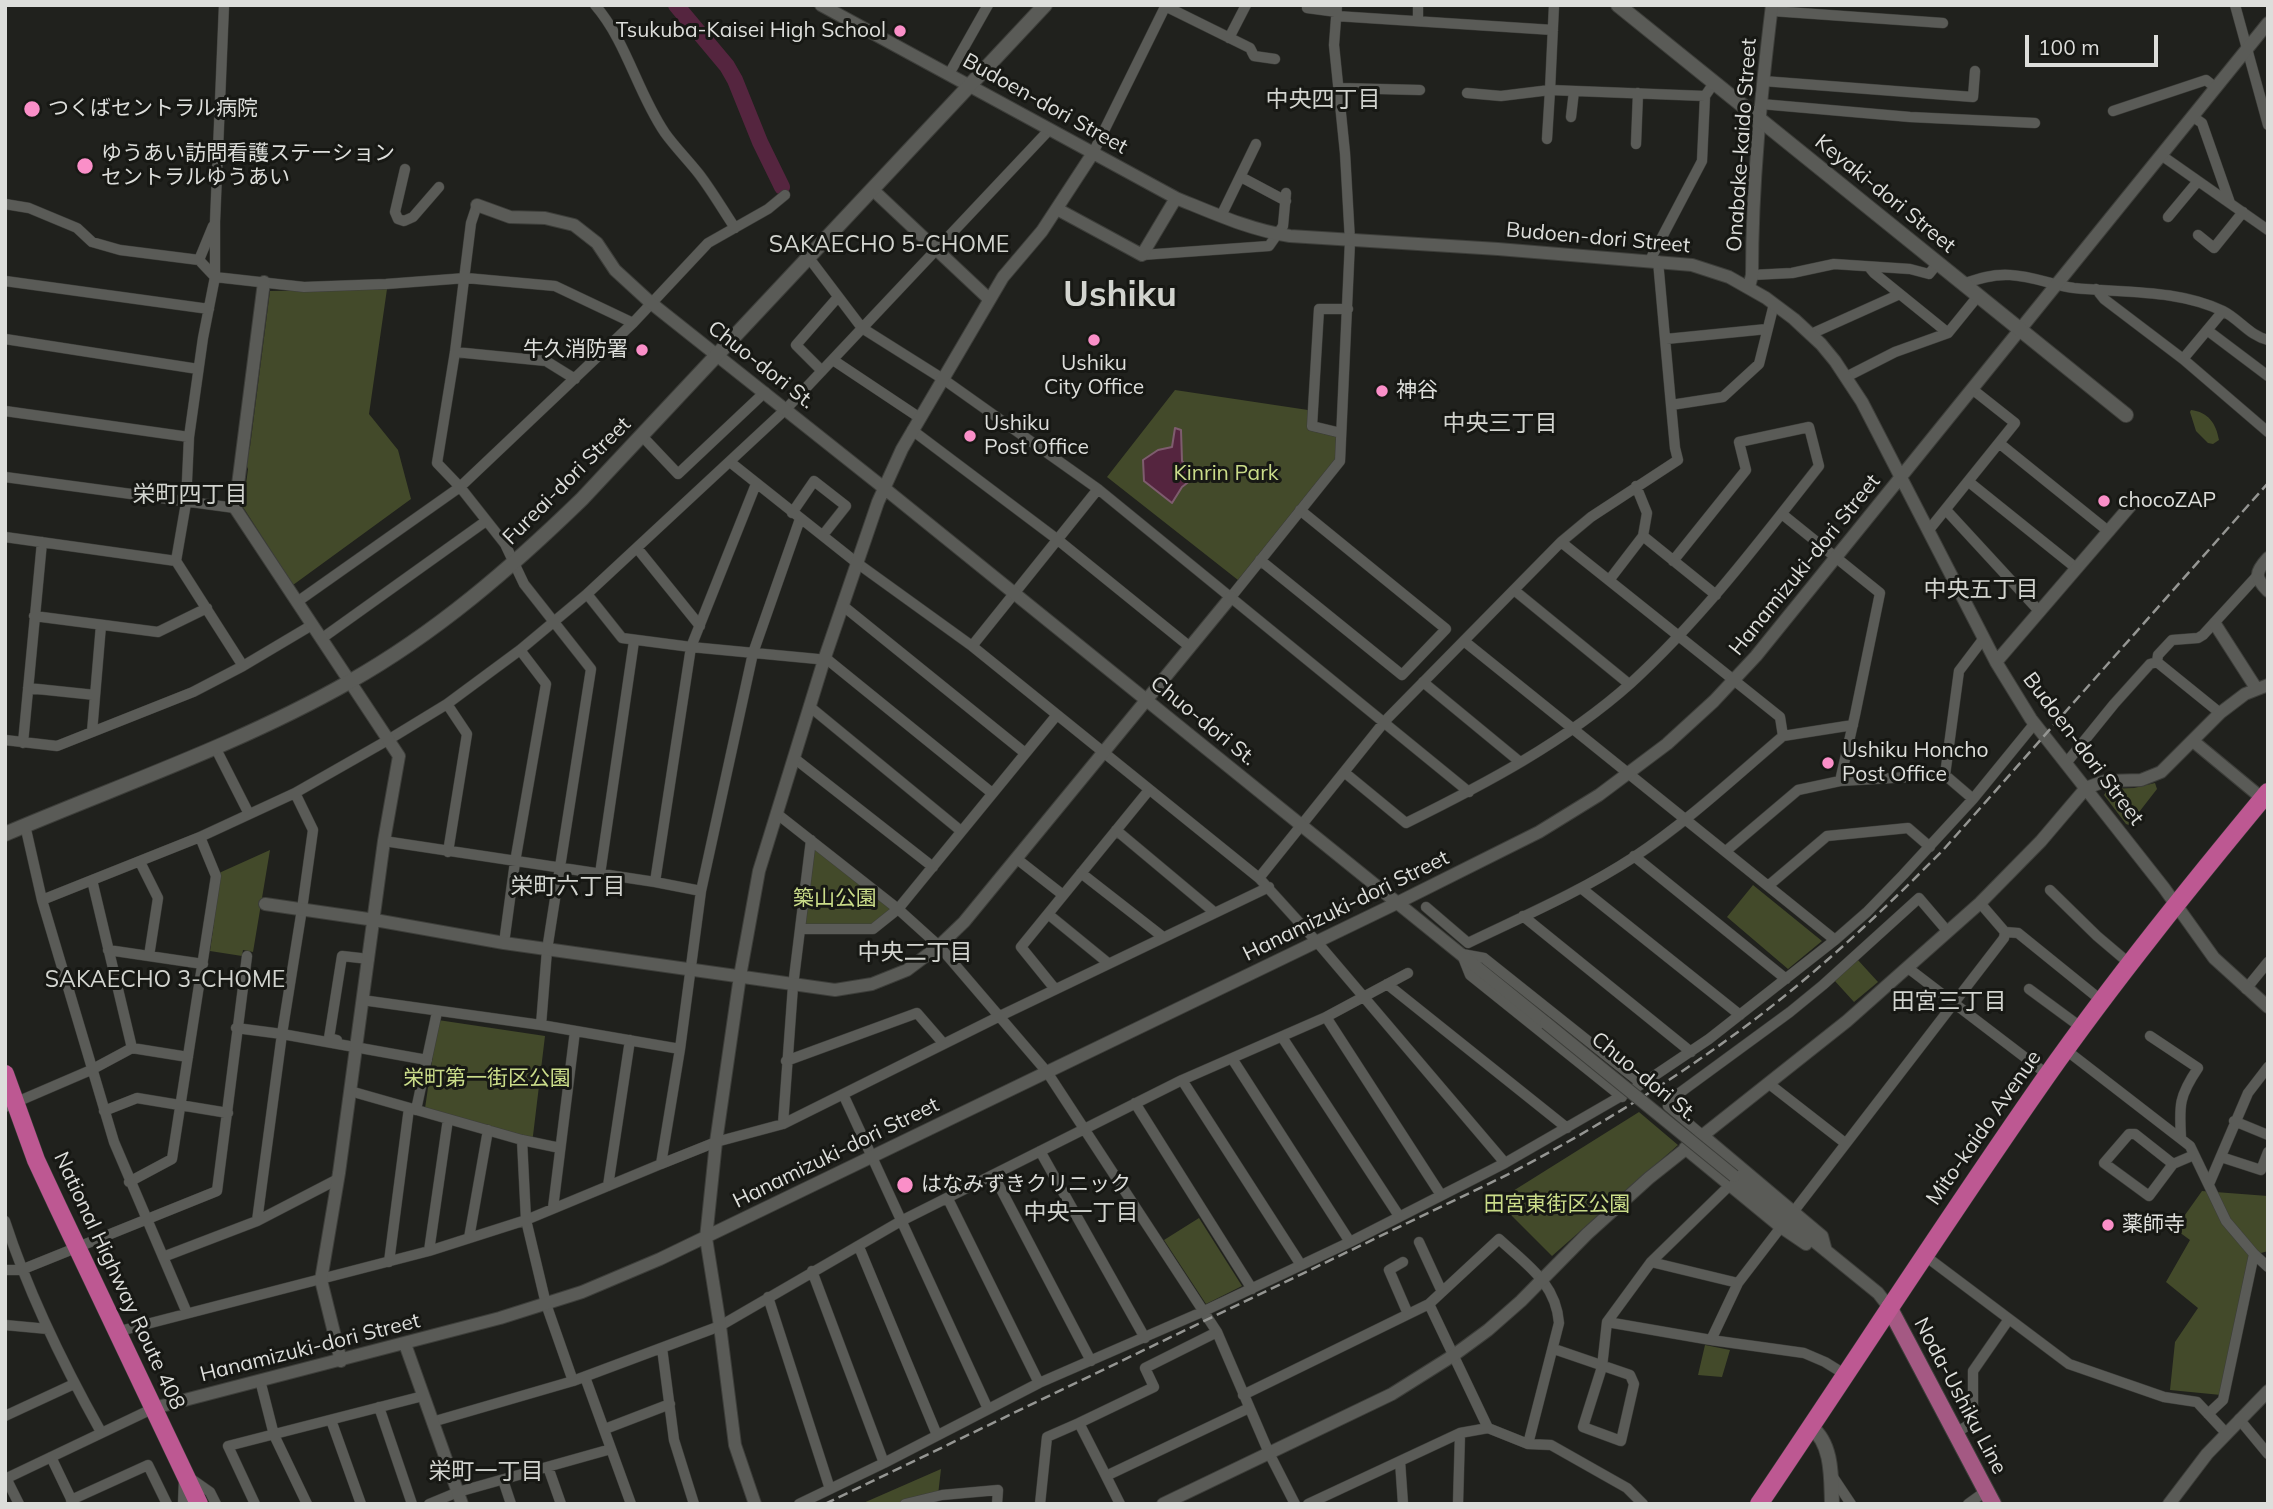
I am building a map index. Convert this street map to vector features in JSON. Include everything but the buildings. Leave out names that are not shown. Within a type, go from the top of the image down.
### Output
[{"type":"highway","name":"Mito-kaido Avenue","points":[[1759,1504],[1924,1255],[2048,1075],[2130,964],[2265,795]]},
{"type":"highway","name":"National Highway Route 408","points":[[5,1074],[10,1105],[199,1504]]},
{"type":"main road","name":"Fureai-dori Street","points":[[5,834],[215,747],[299,709],[350,682],[431,630],[514,564],[582,499],[642,436],[1045,5]]},
{"type":"main road","name":"Keyaki-dori Street","points":[[1618,5],[2126,415]]},
{"type":"main road","name":"Noda-Ushiku Line","points":[[1889,1307],[1989,1497]]},
{"type":"main road","points":[[1811,1427],[1823,1440],[1830,1474],[1832,1504]]},
{"type":"street","points":[[224,5],[215,277],[198,369],[189,437],[186,503],[176,561],[243,666]]},
{"type":"street","points":[[595,5],[622,45],[665,133],[699,174],[735,228]]},
{"type":"street","name":"Budoen-dori Street","points":[[821,5],[1176,198],[1278,234],[1654,260],[1707,268],[1751,281],[1811,334],[1846,377],[1862,402],[1996,662],[2035,723],[2214,958],[2268,1007]]},
{"type":"street","points":[[1229,38],[1246,5]]},
{"type":"street","points":[[1418,5],[1418,21]]},
{"type":"street","points":[[1547,139],[1555,5]]},
{"type":"street","points":[[1876,18],[1877,5]]},
{"type":"street","points":[[2235,5],[2268,125]]},
{"type":"street","points":[[755,1504],[735,1445],[706,1238],[716,1142],[740,976],[759,871],[824,660],[884,488],[912,430],[989,299],[1010,267],[1042,231],[1093,153],[1166,6],[1250,48],[1254,56],[1275,59]]},
{"type":"street","points":[[949,74],[984,7]]},
{"type":"street","points":[[1307,8],[1418,21],[1553,30]]},
{"type":"street","points":[[1772,8],[1943,23]]},
{"type":"street","name":"Onabake-kaido Street","points":[[1751,281],[1759,120],[1772,8]]},
{"type":"street","points":[[265,904],[547,950],[835,990],[872,984],[907,970],[939,946],[964,922],[1017,859],[1340,461],[1350,241],[1334,45],[1337,11]]},
{"type":"street","name":"Hanamizuki-dori Street","points":[[154,1408],[341,1361],[547,1304],[621,1276],[706,1238],[872,1155],[1397,903],[1539,832],[1582,807],[1667,744],[1735,680],[2268,23]]},
{"type":"street","points":[[1763,81],[1973,97],[1975,71]]},
{"type":"street","points":[[2113,111],[2206,80],[2216,88]]},
{"type":"street","points":[[1259,877],[1385,721],[1561,542],[1591,517],[1678,460],[1666,339],[1654,260],[1702,161],[1704,96],[1714,83]]},
{"type":"street","points":[[1339,88],[1420,90]]},
{"type":"street","points":[[1467,93],[1501,96],[1574,90],[1704,96]]},
{"type":"street","points":[[1572,117],[1574,90]]},
{"type":"street","points":[[1636,144],[1638,93]]},
{"type":"street","points":[[1761,104],[1910,117],[2035,123]]},
{"type":"street","points":[[2192,116],[2202,123],[2230,203]]},
{"type":"street","points":[[42,900],[200,837],[295,793],[447,704],[520,650],[587,594],[786,410],[1050,130]]},
{"type":"street","points":[[1222,216],[1256,144]]},
{"type":"street","points":[[2161,155],[2268,230]]},
{"type":"street","points":[[405,169],[395,212],[398,219],[404,221],[413,217],[439,187]]},
{"type":"street","points":[[1057,209],[1142,255],[1266,247],[1283,226],[1286,197],[1241,177]]},
{"type":"street","points":[[2168,217],[2198,181]]},
{"type":"street","points":[[872,189],[989,299]]},
{"type":"street","points":[[297,602],[460,487],[633,323],[708,243],[768,209],[785,195]]},
{"type":"street","points":[[1142,255],[1176,198]]},
{"type":"street","points":[[5,204],[29,208],[77,228],[92,242],[101,245],[199,260],[215,277],[304,287],[466,278],[555,286],[633,323]]},
{"type":"street","points":[[477,205],[471,223],[466,278],[437,463],[460,487],[505,544],[524,584],[591,668],[547,950],[541,1026]]},
{"type":"street","name":"Chuo-dori St.","points":[[477,205],[510,217],[545,218],[574,225],[597,243],[615,270],[651,303],[1462,954],[1732,1181],[1878,1293],[1889,1307]]},
{"type":"street","points":[[2198,235],[2214,248],[2243,212]]},
{"type":"street","points":[[199,260],[215,222]]},
{"type":"street","points":[[809,258],[862,328],[943,379],[1098,489],[1469,792]]},
{"type":"street","points":[[1751,281],[1834,264],[1910,269],[1929,274],[1938,263]]},
{"type":"street","points":[[1869,267],[1948,333]]},
{"type":"street","points":[[1963,284],[1984,276],[2012,275],[2056,284],[2167,296],[2222,311],[2259,338],[2268,340]]},
{"type":"street","points":[[5,281],[209,309]]},
{"type":"street","points":[[264,282],[235,508],[399,756],[384,841],[338,1179],[321,1280],[341,1361]]},
{"type":"street","points":[[2096,289],[2104,299],[2183,359],[2268,432]]},
{"type":"street","points":[[1811,334],[1900,294]]},
{"type":"street","points":[[1846,377],[1895,352],[1948,333],[1978,296]]},
{"type":"street","points":[[822,371],[796,345],[838,297]]},
{"type":"street","points":[[1671,405],[1723,397],[1759,364],[1774,304]]},
{"type":"street","points":[[1342,433],[1312,426],[1319,309],[1348,309]]},
{"type":"street","points":[[2183,359],[2222,311]]},
{"type":"street","points":[[1666,339],[1767,329]]},
{"type":"street","points":[[2207,330],[2268,376]]},
{"type":"street","points":[[5,339],[198,369]]},
{"type":"street","points":[[455,352],[546,361],[575,379]]},
{"type":"street","points":[[833,360],[920,418]]},
{"type":"street","points":[[1928,531],[2015,423],[1972,389]]},
{"type":"street","points":[[642,436],[678,474],[765,392]]},
{"type":"street","points":[[5,411],[189,437]]},
{"type":"street","points":[[1344,772],[1406,823],[1469,792],[1573,728],[1629,684],[1679,636],[1782,514],[1819,466],[1809,426],[1739,442],[1746,470],[1672,561]]},
{"type":"street","points":[[912,430],[1058,540],[1190,647]]},
{"type":"street","points":[[1999,443],[2108,531]]},
{"type":"street","points":[[730,462],[796,516],[972,646],[1259,877],[1505,1163]]},
{"type":"street","points":[[5,477],[235,508]]},
{"type":"street","points":[[662,1164],[701,891],[753,653],[796,516],[814,481],[846,506],[823,535]]},
{"type":"street","points":[[1969,482],[2076,568]]},
{"type":"street","points":[[655,882],[691,647],[756,484]]},
{"type":"street","points":[[1610,579],[1643,537],[1647,513],[1636,486]]},
{"type":"street","points":[[972,646],[1098,489]]},
{"type":"street","points":[[1996,662],[2131,505]]},
{"type":"street","points":[[1260,560],[1402,675],[1446,629],[1300,510]]},
{"type":"street","points":[[1946,510],[2039,611]]},
{"type":"street","points":[[1782,514],[1880,593],[1840,781]]},
{"type":"street","points":[[321,639],[486,521]]},
{"type":"street","points":[[5,537],[176,561]]},
{"type":"street","points":[[1643,537],[1716,595]]},
{"type":"street","points":[[23,743],[42,542]]},
{"type":"street","points":[[1561,542],[1780,717],[1783,736]]},
{"type":"street","points":[[637,548],[700,626]]},
{"type":"street","points":[[2264,579],[2258,570],[2268,558]]},
{"type":"street","points":[[2264,579],[2259,582],[2268,591]]},
{"type":"street","points":[[2157,663],[2158,655],[2172,640],[2198,638],[2264,579]]},
{"type":"street","points":[[1514,590],[1629,684]]},
{"type":"street","points":[[587,594],[622,638],[828,660],[992,793]]},
{"type":"street","points":[[842,605],[1025,753]]},
{"type":"street","points":[[34,616],[158,632],[207,608]]},
{"type":"street","points":[[1163,1504],[1392,1394],[1454,1355],[1521,1301],[1597,1224],[1908,968],[2017,866],[2086,788],[2105,781],[2141,780],[2153,777],[2167,768],[2220,713],[2245,694],[2262,687],[2215,624]]},
{"type":"street","points":[[92,732],[101,625]]},
{"type":"street","points":[[5,740],[57,746],[193,692],[312,625]]},
{"type":"street","points":[[1945,775],[1959,671],[1984,638]]},
{"type":"street","points":[[600,874],[634,640]]},
{"type":"street","points":[[1464,641],[1835,940]]},
{"type":"street","points":[[504,943],[515,862],[546,684],[520,650]]},
{"type":"street","points":[[2067,762],[2150,664],[2157,663],[2220,713]]},
{"type":"street","points":[[1423,682],[1520,762]]},
{"type":"street","points":[[28,688],[95,695]]},
{"type":"street","points":[[447,704],[467,734],[448,852]]},
{"type":"street","points":[[809,706],[961,831]]},
{"type":"street","points":[[800,929],[873,929],[898,909],[1056,716]]},
{"type":"street","points":[[799,1504],[1040,1383],[1202,1312],[1350,1241],[1505,1163],[1622,1097],[1740,1016],[1867,912],[1973,799],[2035,723]]},
{"type":"street","points":[[1426,907],[1468,943],[1581,888],[1634,856],[1685,819],[1783,736],[1853,725]]},
{"type":"street","points":[[2193,741],[2265,795]]},
{"type":"street","points":[[215,747],[250,814]]},
{"type":"street","points":[[793,758],[933,867]]},
{"type":"street","points":[[1726,851],[1798,790],[1840,781],[1945,775],[1973,799]]},
{"type":"street","points":[[1055,989],[1021,947],[1149,790]]},
{"type":"street","points":[[257,1221],[313,830],[295,793]]},
{"type":"street","points":[[776,813],[898,909],[939,946],[1047,1072],[1217,1332],[1269,1453],[1295,1504]]},
{"type":"street","points":[[25,825],[42,900],[104,1111],[129,1181],[187,1313]]},
{"type":"street","points":[[1768,886],[1827,836],[1908,828],[1930,847]]},
{"type":"street","points":[[1116,830],[1214,912]]},
{"type":"street","points":[[129,1181],[172,1159],[216,876],[200,837]]},
{"type":"street","points":[[783,1124],[793,986],[811,840]]},
{"type":"street","points":[[384,841],[701,891]]},
{"type":"street","points":[[1634,856],[1786,979]]},
{"type":"street","points":[[1017,859],[1063,895]]},
{"type":"street","points":[[140,862],[158,898],[149,956]]},
{"type":"street","points":[[1081,873],[1163,937]]},
{"type":"street","points":[[92,880],[132,1048]]},
{"type":"street","points":[[116,1332],[429,1251],[526,1220],[716,1142],[783,1124],[943,1043],[1269,887]]},
{"type":"street","points":[[1581,888],[1740,1016]]},
{"type":"street","points":[[2050,890],[2130,964]]},
{"type":"street","points":[[1685,1149],[1732,1181],[1782,1227],[1814,1250],[1826,1251],[1822,1236],[1668,1106],[1674,1097],[1823,985],[1919,898],[1948,932]]},
{"type":"street","points":[[1980,903],[2005,932],[2018,933],[2102,1001]]},
{"type":"street","points":[[1048,914],[1108,963]]},
{"type":"street","points":[[1523,916],[1691,1052]]},
{"type":"street","points":[[1794,1211],[2004,938],[2005,932]]},
{"type":"street","points":[[108,950],[203,964]]},
{"type":"street","points":[[1462,954],[1484,958],[1642,1084]]},
{"type":"street","points":[[1462,954],[1470,975],[1622,1097]]},
{"type":"street","points":[[5,1270],[21,1270],[217,1191],[247,956]]},
{"type":"street","points":[[356,1046],[329,1038],[342,956],[369,959]]},
{"type":"street","points":[[2246,989],[2268,962]]},
{"type":"street","points":[[1908,968],[2048,1075]]},
{"type":"street","points":[[432,1422],[585,1377],[720,1326],[901,1221],[1182,1080],[1233,1060],[1326,1017],[1408,973]]},
{"type":"street","points":[[1387,984],[1567,1128]]},
{"type":"street","points":[[2029,989],[2082,1028]]},
{"type":"street","points":[[362,1000],[680,1049]]},
{"type":"street","points":[[389,1262],[413,1109],[437,1012]]},
{"type":"street","points":[[786,1061],[917,1013],[943,1043]]},
{"type":"street","points":[[1326,1017],[1441,1195]]},
{"type":"street","points":[[236,1028],[427,1060]]},
{"type":"street","points":[[553,1208],[575,1031]]},
{"type":"street","points":[[2150,1036],[2198,1068],[2184,1088],[2180,1112],[2181,1138]]},
{"type":"street","points":[[1282,1037],[1399,1216]]},
{"type":"street","points":[[608,1186],[630,1040]]},
{"type":"street","points":[[10,1105],[91,1070],[132,1048],[188,1058]]},
{"type":"street","points":[[2066,1050],[2190,1146],[2226,1221],[2268,1267]]},
{"type":"street","points":[[1233,1060],[1350,1241]]},
{"type":"street","points":[[2209,1184],[2248,1093],[2264,1078],[2268,1067]]},
{"type":"street","points":[[1182,1080],[1301,1265]]},
{"type":"street","points":[[1768,1083],[1845,1143]]},
{"type":"street","points":[[350,1091],[522,1140],[560,1148]]},
{"type":"street","points":[[843,1094],[988,1409]]},
{"type":"street","points":[[104,1111],[137,1098],[228,1113]]},
{"type":"street","points":[[1135,1103],[1252,1289]]},
{"type":"street","points":[[429,1251],[448,1119]]},
{"type":"street","points":[[2234,1121],[2268,1135]]},
{"type":"street","points":[[469,1238],[488,1130]]},
{"type":"street","points":[[2174,1164],[2135,1134],[2129,1134],[2104,1163],[2149,1196],[2174,1164],[2194,1155]]},
{"type":"street","points":[[522,1140],[526,1220],[547,1304],[573,1381]]},
{"type":"street","points":[[1040,1152],[1145,1338]]},
{"type":"street","points":[[2221,1157],[2261,1170],[2268,1152]]},
{"type":"street","points":[[993,1176],[1091,1361]]},
{"type":"street","points":[[163,1257],[257,1221],[338,1179]]},
{"type":"street","points":[[1554,1349],[1602,1367],[1630,1375],[1634,1384],[1621,1441],[1583,1427],[1602,1367],[1608,1322],[1651,1262],[1732,1181]]},
{"type":"street","points":[[948,1199],[1040,1383]]},
{"type":"street","points":[[5,1221],[21,1270],[48,1329],[74,1384],[102,1432]]},
{"type":"street","points":[[1710,1340],[1738,1283],[1782,1227]]},
{"type":"street","points":[[1243,1395],[1429,1304],[1499,1239],[1542,1279],[1558,1308],[1559,1323],[1554,1349],[1528,1444]]},
{"type":"street","points":[[1419,1242],[1442,1292]]},
{"type":"street","points":[[859,1247],[937,1436]]},
{"type":"street","points":[[2208,1414],[2223,1400],[2254,1254]]},
{"type":"street","points":[[1924,1255],[2069,1364],[2164,1397],[2197,1402],[2226,1433]]},
{"type":"street","points":[[1403,1262],[1389,1270],[1408,1314]]},
{"type":"street","points":[[1651,1262],[1738,1283]]},
{"type":"street","points":[[812,1271],[884,1463]]},
{"type":"street","points":[[768,1297],[830,1489]]},
{"type":"street","points":[[1429,1304],[1488,1428]]},
{"type":"street","points":[[1956,1433],[1973,1422],[1973,1371],[2009,1319]]},
{"type":"street","points":[[1608,1322],[1804,1353],[1846,1375]]},
{"type":"street","points":[[5,1325],[48,1329]]},
{"type":"street","points":[[1040,1504],[1047,1437],[1154,1387],[1145,1368],[1217,1332]]},
{"type":"street","points":[[405,1344],[460,1498]]},
{"type":"street","points":[[662,1348],[674,1440],[694,1504]]},
{"type":"street","points":[[585,1377],[631,1504]]},
{"type":"street","points":[[260,1380],[274,1435],[307,1504]]},
{"type":"street","points":[[5,1416],[74,1384]]},
{"type":"street","points":[[2169,1504],[2207,1454],[2268,1391]]},
{"type":"street","points":[[255,1504],[228,1446],[423,1396]]},
{"type":"street","points":[[605,1429],[670,1404]]},
{"type":"street","points":[[379,1407],[412,1504]]},
{"type":"street","points":[[19,1504],[6,1479],[154,1408]]},
{"type":"street","points":[[1106,1476],[1249,1408]]},
{"type":"street","points":[[2239,1419],[2268,1454]]},
{"type":"street","points":[[331,1420],[362,1504]]},
{"type":"street","points":[[1079,1423],[1120,1504]]},
{"type":"street","points":[[1308,1504],[1460,1433],[1488,1428],[1528,1444],[1551,1446],[1627,1488],[1643,1504]]},
{"type":"street","points":[[1458,1504],[1460,1433]]},
{"type":"street","points":[[429,1504],[460,1498],[503,1480],[611,1449]]},
{"type":"street","points":[[51,1457],[72,1502],[148,1465],[167,1504]]},
{"type":"street","points":[[1400,1461],[1403,1504]]},
{"type":"street","points":[[548,1467],[561,1504]]},
{"type":"street","points":[[183,1504],[184,1474]]},
{"type":"street","points":[[184,1474],[210,1492],[216,1504]]},
{"type":"street","points":[[1830,1474],[1851,1504]]},
{"type":"street","points":[[503,1480],[511,1504]]},
{"type":"street","points":[[905,1504],[998,1490],[997,1504]]},
{"type":"street","points":[[1968,1504],[1989,1497]]},
{"type":"green space","points":[[387,289],[369,414],[398,450],[411,499],[293,585],[243,507],[248,469],[245,462],[250,447],[270,291]]},
{"type":"green space","name":"Kinrin Park","points":[[1175,390],[1308,410],[1308,430],[1337,437],[1336,458],[1238,580],[1107,477]]},
{"type":"green space","points":[[2191,410],[2210,419],[2219,440],[2213,444],[2208,443],[2196,431]]},
{"type":"green space","points":[[2155,783],[2157,789],[2129,825],[2104,795],[2108,789],[2134,788]]},
{"type":"green space","name":"築山公園","points":[[811,840],[898,909],[873,929],[800,929]]},
{"type":"green space","points":[[270,850],[253,952],[243,950],[242,956],[210,951],[219,873]]},
{"type":"green space","points":[[1753,885],[1822,941],[1788,969],[1727,917]]},
{"type":"green space","points":[[1857,959],[1878,982],[1854,1002],[1834,980]]},
{"type":"green space","name":"栄町第一街区公園","points":[[438,1020],[545,1036],[532,1144],[424,1115]]},
{"type":"green space","name":"田宮東街区公園","points":[[1639,1112],[1678,1145],[1552,1256],[1497,1201]]},
{"type":"green space","points":[[2202,1191],[2268,1196],[2268,1251],[2254,1255],[2221,1395],[2170,1390],[2175,1342],[2198,1308],[2166,1282],[2190,1240],[2175,1229]]},
{"type":"green space","points":[[1199,1218],[1242,1286],[1206,1304],[1164,1240]]},
{"type":"green space","points":[[1705,1345],[1730,1350],[1722,1377],[1698,1375]]},
{"type":"green space","points":[[941,1469],[938,1495],[899,1504],[861,1504]]},
{"type":"shaded area","points":[[1175,428],[1181,430],[1182,461],[1196,476],[1182,487],[1172,503],[1144,481],[1143,460],[1158,450],[1172,447]]},
{"type":"waterway","points":[[676,5],[727,66],[782,187]]},
{"type":"railway","points":[[825,1504],[1511,1173],[1633,1103],[1721,1044],[1826,961],[1944,849],[2268,483]]},
{"type":"place","name":"Tsukuba-Kaisei High School","points":[[900,31]]},
{"type":"place","name":"つくばセントラル病院","points":[[32,109]]},
{"type":"place","name":"ゆうあい訪問看護ステーション セントラルゆうあい","points":[[85,166]]},
{"type":"place","name":"Ushiku City Office","points":[[1094,340]]},
{"type":"place","name":"牛久消防署","points":[[642,350]]},
{"type":"place","name":"神谷","points":[[1382,391]]},
{"type":"place","name":"Ushiku Post Office","points":[[970,436]]},
{"type":"place","name":"chocoZAP","points":[[2104,501]]},
{"type":"place","name":"Ushiku Honcho Post Office","points":[[1828,763]]},
{"type":"place","name":"はなみずきクリニック","points":[[905,1185]]},
{"type":"place","name":"薬師寺","points":[[2108,1225]]},
{"type":"district","name":"中央四丁目","points":[[1323,100]]},
{"type":"district","name":"SAKAECHO 5-CHOME","points":[[889,245]]},
{"type":"district","name":"Ushiku","points":[[1120,295]]},
{"type":"district","name":"中央三丁目","points":[[1500,424]]},
{"type":"district","name":"栄町四丁目","points":[[190,495]]},
{"type":"district","name":"中央五丁目","points":[[1981,590]]},
{"type":"district","name":"栄町六丁目","points":[[568,887]]},
{"type":"district","name":"中央二丁目","points":[[915,953]]},
{"type":"district","name":"SAKAECHO 3-CHOME","points":[[165,980]]},
{"type":"district","name":"田宮三丁目","points":[[1949,1002]]},
{"type":"district","name":"中央一丁目","points":[[1081,1213]]},
{"type":"district","name":"栄町一丁目","points":[[486,1472]]}]
